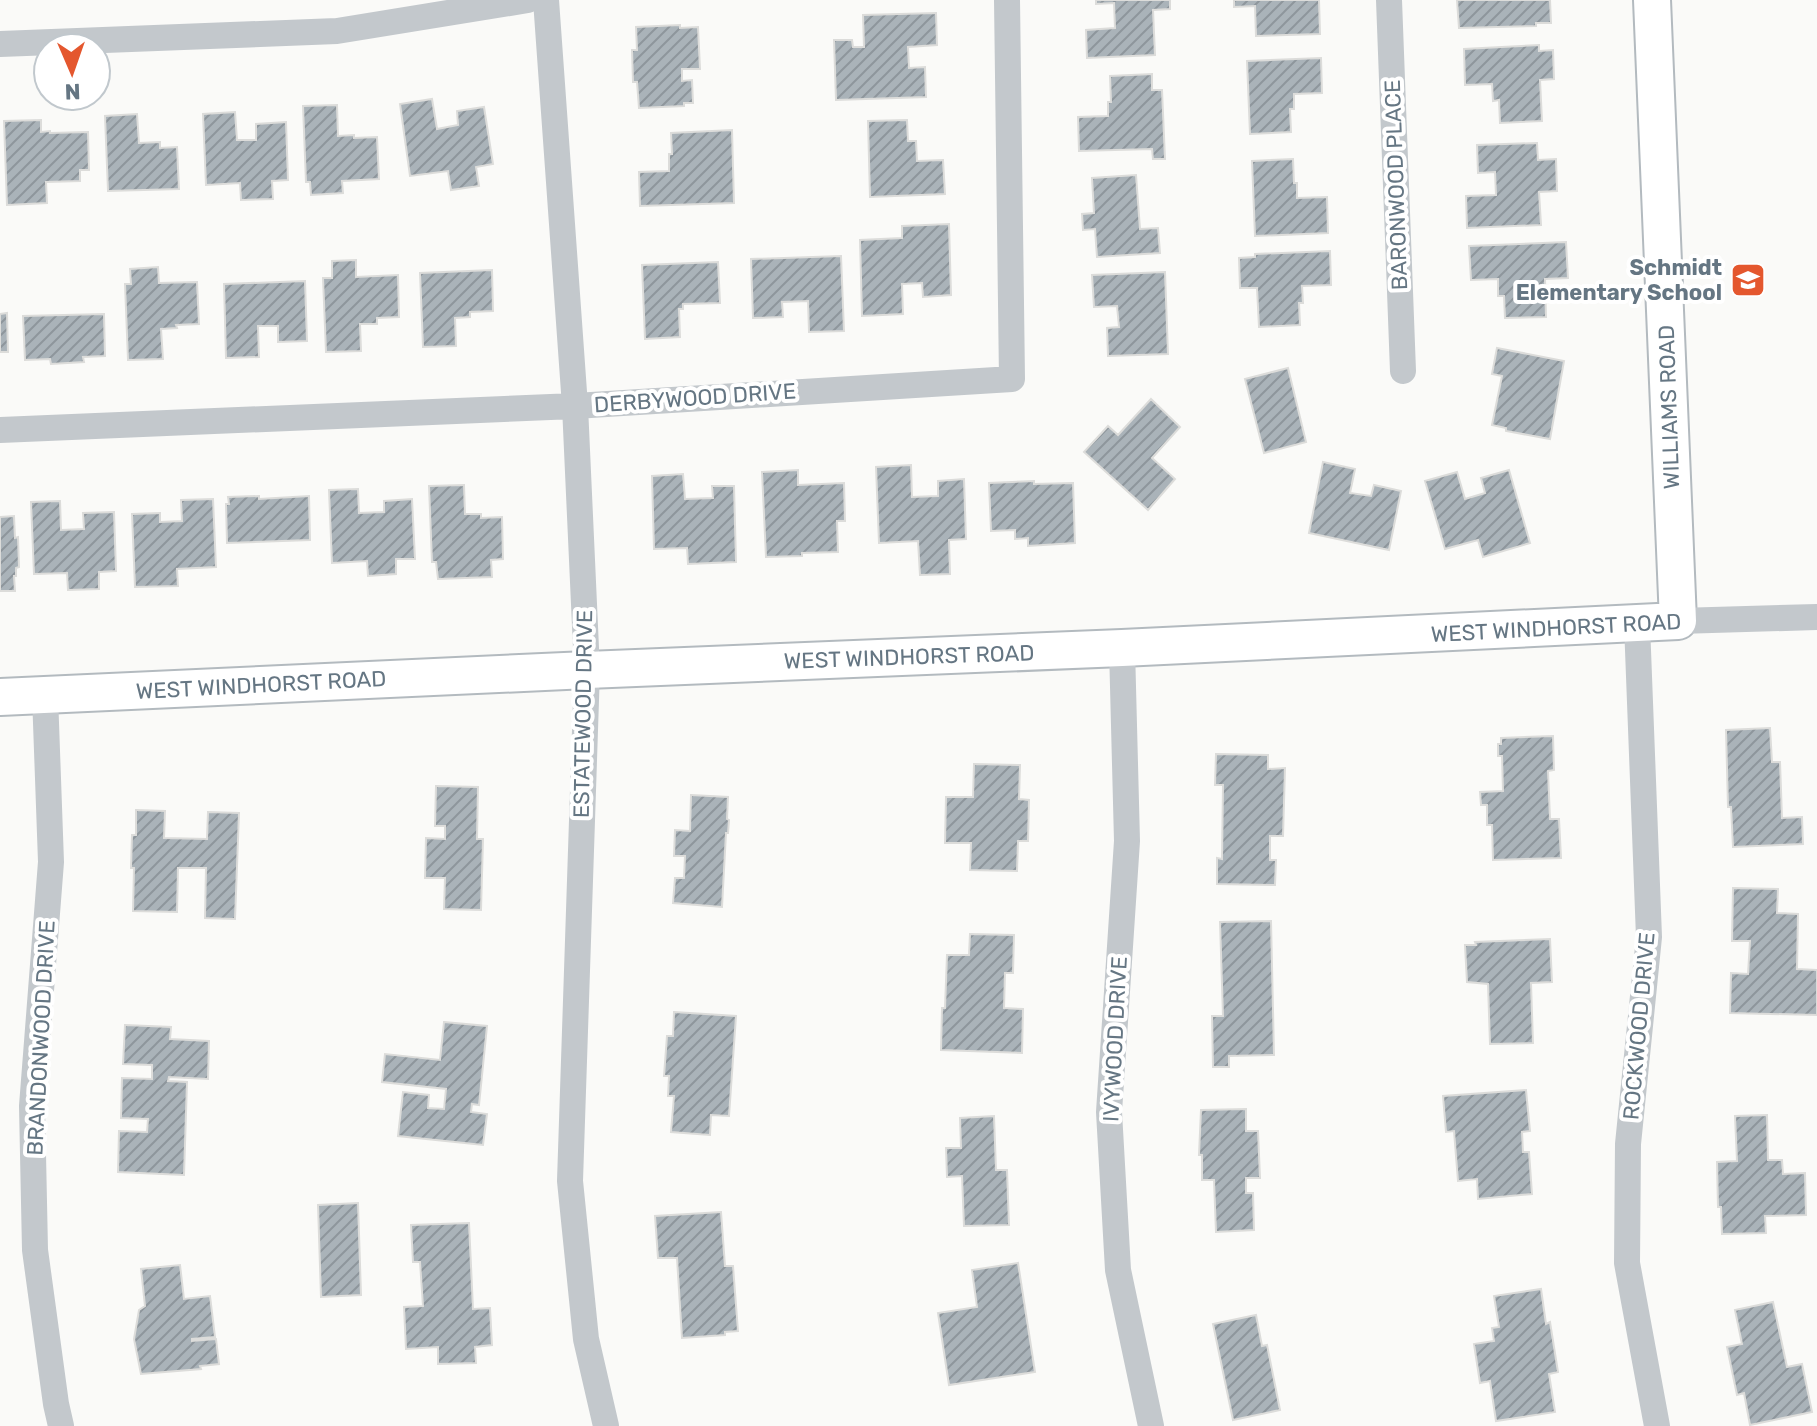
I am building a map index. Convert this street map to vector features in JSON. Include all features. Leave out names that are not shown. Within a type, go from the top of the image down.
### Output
[{"type":"street","points":[[0,44],[337,31],[528,0]]},
{"type":"street","name":"ESTATEWOOD DRIVE","points":[[546,0],[575,406],[587,670],[570,1181],[586,1339],[606,1426]]},
{"type":"street","name":"DERBYWOOD DRIVE","points":[[0,430],[575,406],[1012,379],[1007,0]]},
{"type":"street","name":"BARONWOOD PLACE","points":[[1389,0],[1403,371]]},
{"type":"street","name":"WILLIAMS ROAD","points":[[1652,0],[1678,621]]},
{"type":"street","name":"WEST WINDHORST ROAD","points":[[0,697],[1817,617]]},
{"type":"street","name":"ROCKWOOD DRIVE","points":[[1637,624],[1649,937],[1628,1144],[1627,1263],[1657,1426]]},
{"type":"street","name":"IVYWOOD DRIVE","points":[[1122,648],[1127,841],[1109,1112],[1118,1270],[1151,1426]]},
{"type":"street","name":"BRANDONWOOD DRIVE","points":[[45,695],[51,862],[32,1106],[35,1250],[61,1426]]},
{"type":"building","points":[[1096,0],[1170,0],[1170,9],[1153,10],[1155,55],[1087,58],[1086,30],[1115,28],[1114,3],[1096,4]]},
{"type":"building","points":[[1234,0],[1319,0],[1320,34],[1256,36],[1255,6],[1234,7]]},
{"type":"building","points":[[1457,0],[1550,0],[1551,23],[1459,28]]},
{"type":"building","points":[[936,13],[937,45],[908,47],[909,68],[925,67],[926,97],[836,100],[834,40],[852,40],[853,47],[864,47],[863,15]]},
{"type":"building","points":[[680,25],[680,28],[698,27],[700,69],[682,69],[682,81],[692,80],[693,103],[639,108],[637,82],[633,82],[632,50],[637,50],[636,27]]},
{"type":"building","points":[[1539,45],[1539,51],[1553,50],[1554,79],[1540,80],[1542,121],[1500,123],[1499,100],[1493,101],[1492,84],[1465,85],[1464,49]]},
{"type":"building","points":[[1321,58],[1322,93],[1294,94],[1294,109],[1290,109],[1291,132],[1250,134],[1247,61]]},
{"type":"building","points":[[1152,74],[1152,90],[1162,90],[1165,159],[1153,159],[1152,149],[1079,151],[1078,117],[1108,116],[1110,76]]},
{"type":"building","points":[[432,99],[437,129],[458,125],[457,111],[484,107],[493,164],[476,167],[479,186],[451,190],[448,171],[410,176],[400,104]]},
{"type":"building","points":[[337,105],[338,136],[377,137],[379,179],[342,181],[343,193],[311,195],[310,182],[306,182],[303,106]]},
{"type":"building","points":[[235,112],[237,140],[256,140],[256,124],[286,122],[288,180],[272,181],[273,199],[241,200],[240,183],[206,185],[203,114]]},
{"type":"building","points":[[137,114],[139,143],[160,142],[160,148],[177,147],[179,189],[108,191],[105,116]]},
{"type":"building","points":[[41,120],[41,132],[88,132],[89,170],[80,170],[80,181],[46,182],[47,203],[7,205],[4,121]]},
{"type":"building","points":[[907,120],[908,141],[916,141],[917,161],[943,160],[945,194],[870,197],[868,121]]},
{"type":"building","points":[[732,130],[734,203],[640,206],[639,172],[669,171],[671,133]]},
{"type":"building","points":[[1537,143],[1538,160],[1556,159],[1557,191],[1539,192],[1541,225],[1467,228],[1466,196],[1496,195],[1495,172],[1478,173],[1477,145]]},
{"type":"building","points":[[1293,159],[1297,198],[1327,197],[1328,233],[1255,236],[1252,161]]},
{"type":"building","points":[[1136,175],[1140,229],[1158,228],[1160,253],[1097,257],[1095,229],[1083,230],[1082,214],[1094,213],[1092,178]]},
{"type":"building","points":[[949,224],[951,295],[923,297],[922,283],[902,284],[903,314],[862,316],[860,240],[902,238],[902,226]]},
{"type":"building","points":[[1566,242],[1568,278],[1545,279],[1546,317],[1505,318],[1504,296],[1498,296],[1498,279],[1471,280],[1469,246]]},
{"type":"building","points":[[1330,251],[1331,285],[1302,286],[1300,325],[1259,327],[1257,288],[1240,288],[1239,258],[1255,257],[1255,254]]},
{"type":"building","points":[[841,256],[844,331],[809,332],[808,301],[782,302],[783,317],[753,318],[751,259]]},
{"type":"building","points":[[356,260],[356,277],[398,275],[399,317],[377,318],[377,324],[360,324],[361,351],[326,352],[323,278],[332,278],[332,261]]},
{"type":"building","points":[[718,262],[720,303],[683,304],[683,309],[679,309],[680,337],[645,339],[642,265]]},
{"type":"building","points":[[158,267],[159,283],[197,282],[199,324],[161,329],[163,359],[128,360],[125,284],[131,284],[130,269]]},
{"type":"building","points":[[492,270],[493,311],[470,312],[470,317],[455,318],[456,346],[423,347],[420,273]]},
{"type":"building","points":[[1165,272],[1168,354],[1108,356],[1107,328],[1119,327],[1117,306],[1094,307],[1092,275]]},
{"type":"building","points":[[305,281],[307,341],[278,342],[278,326],[258,326],[259,357],[226,358],[224,284]]},
{"type":"building","points":[[7,313],[8,352],[0,352],[0,314]]},
{"type":"building","points":[[104,314],[105,356],[83,357],[84,362],[51,364],[50,359],[25,360],[23,316]]},
{"type":"building","points":[[1497,348],[1564,361],[1550,439],[1506,431],[1506,428],[1492,425],[1502,376],[1492,374]]},
{"type":"building","points":[[1288,368],[1306,442],[1264,453],[1245,379]]},
{"type":"building","points":[[1151,399],[1180,427],[1152,458],[1175,479],[1148,510],[1084,452],[1108,426],[1118,435]]},
{"type":"building","points":[[1323,462],[1355,469],[1350,493],[1371,496],[1374,485],[1401,491],[1389,550],[1309,533]]},
{"type":"building","points":[[911,465],[912,497],[938,496],[938,481],[964,479],[966,539],[949,540],[950,574],[920,575],[918,541],[879,543],[876,467]]},
{"type":"building","points":[[798,470],[798,485],[844,483],[845,521],[837,521],[838,552],[766,557],[762,472]]},
{"type":"building","points":[[1509,470],[1530,543],[1483,557],[1478,540],[1445,549],[1425,481],[1457,472],[1465,499],[1485,493],[1481,478]]},
{"type":"building","points":[[683,474],[685,499],[713,498],[712,486],[734,486],[736,562],[688,564],[687,548],[654,549],[652,476]]},
{"type":"building","points":[[1034,481],[1034,484],[1073,483],[1075,543],[1028,546],[1028,538],[1015,539],[1015,530],[991,531],[989,483]]},
{"type":"building","points":[[464,485],[465,514],[481,514],[481,518],[502,517],[503,559],[491,560],[492,577],[438,579],[436,562],[432,562],[429,486]]},
{"type":"building","points":[[358,489],[359,513],[384,512],[384,501],[412,499],[415,559],[396,559],[396,574],[368,576],[367,561],[332,563],[329,490]]},
{"type":"building","points":[[259,496],[259,499],[309,496],[310,540],[227,543],[228,497]]},
{"type":"building","points":[[213,499],[216,567],[177,569],[178,586],[135,587],[132,514],[160,513],[160,522],[182,521],[181,500]]},
{"type":"building","points":[[60,501],[61,530],[84,529],[83,513],[114,512],[116,571],[99,572],[99,589],[68,590],[67,573],[34,574],[31,502]]},
{"type":"building","points":[[14,516],[19,567],[14,576],[15,591],[0,591],[0,517]]},
{"type":"building","points":[[1770,728],[1772,762],[1780,762],[1782,818],[1802,817],[1803,844],[1733,847],[1731,807],[1728,807],[1726,730]]},
{"type":"building","points":[[1553,736],[1554,770],[1548,771],[1550,819],[1559,819],[1561,858],[1493,860],[1492,825],[1487,825],[1487,805],[1481,805],[1480,792],[1503,791],[1502,756],[1498,756],[1498,744],[1501,744],[1501,738]]},
{"type":"building","points":[[1216,754],[1268,755],[1268,769],[1285,768],[1283,836],[1270,836],[1270,860],[1276,860],[1275,885],[1217,884],[1217,858],[1222,859],[1223,785],[1215,785]]},
{"type":"building","points":[[974,764],[1020,765],[1019,799],[1029,800],[1028,841],[1018,841],[1017,871],[970,870],[971,843],[945,843],[946,797],[973,797]]},
{"type":"building","points":[[436,786],[478,787],[477,839],[483,839],[481,910],[444,909],[445,878],[425,878],[426,838],[445,839],[445,826],[435,826]]},
{"type":"building","points":[[691,795],[728,797],[722,907],[673,903],[675,878],[684,878],[685,856],[674,856],[675,830],[690,831]]},
{"type":"building","points":[[136,810],[165,811],[164,838],[207,839],[208,812],[239,813],[235,919],[205,918],[206,868],[178,868],[177,912],[133,911],[134,868],[131,868]]},
{"type":"building","points":[[1733,888],[1778,889],[1777,913],[1798,914],[1797,969],[1817,970],[1817,1015],[1730,1013],[1731,973],[1748,974],[1750,941],[1732,941]]},
{"type":"building","points":[[1271,921],[1274,1055],[1229,1056],[1229,1067],[1213,1067],[1212,1016],[1223,1016],[1220,922]]},
{"type":"building","points":[[970,934],[1014,935],[1013,973],[1005,973],[1004,1008],[1023,1009],[1022,1053],[941,1050],[947,955],[969,955]]},
{"type":"building","points":[[1550,939],[1552,982],[1531,983],[1533,1043],[1490,1044],[1488,984],[1467,982],[1465,945]]},
{"type":"building","points":[[674,1012],[736,1016],[729,1116],[711,1115],[710,1135],[671,1132],[674,1096],[668,1096],[669,1076],[664,1076],[667,1036],[673,1036]]},
{"type":"building","points":[[444,1022],[487,1026],[479,1105],[472,1104],[471,1112],[487,1114],[483,1145],[398,1136],[403,1092],[429,1095],[428,1108],[444,1109],[446,1089],[382,1082],[385,1054],[440,1060]]},
{"type":"building","points":[[125,1025],[171,1027],[170,1039],[209,1041],[208,1079],[169,1077],[168,1081],[187,1082],[184,1175],[118,1172],[119,1131],[147,1132],[148,1119],[121,1118],[122,1078],[152,1079],[152,1065],[123,1064]]},
{"type":"building","points":[[1526,1090],[1530,1131],[1522,1132],[1523,1152],[1529,1152],[1532,1194],[1478,1199],[1477,1179],[1458,1181],[1454,1131],[1446,1132],[1443,1096]]},
{"type":"building","points":[[1246,1109],[1246,1131],[1258,1131],[1260,1178],[1246,1178],[1246,1193],[1253,1193],[1254,1230],[1216,1232],[1214,1180],[1202,1180],[1202,1155],[1199,1155],[1201,1110]]},
{"type":"building","points":[[1767,1115],[1768,1160],[1782,1160],[1783,1174],[1805,1173],[1806,1215],[1765,1216],[1766,1233],[1722,1234],[1717,1162],[1737,1161],[1735,1116]]},
{"type":"building","points":[[994,1116],[996,1170],[1007,1170],[1009,1225],[964,1226],[962,1176],[947,1177],[946,1148],[961,1148],[960,1118]]},
{"type":"building","points":[[358,1203],[361,1295],[321,1297],[318,1205]]},
{"type":"building","points":[[721,1212],[725,1266],[733,1266],[738,1331],[682,1338],[677,1258],[658,1258],[655,1216]]},
{"type":"building","points":[[469,1223],[473,1309],[490,1308],[492,1345],[475,1347],[476,1363],[438,1364],[438,1347],[406,1349],[404,1307],[423,1306],[420,1262],[413,1262],[411,1225]]},
{"type":"building","points":[[1018,1263],[1035,1372],[949,1385],[938,1313],[977,1307],[972,1270]]},
{"type":"building","points":[[180,1265],[184,1299],[210,1296],[215,1337],[192,1341],[216,1339],[219,1364],[200,1366],[201,1369],[141,1374],[134,1339],[139,1310],[145,1306],[141,1269]]},
{"type":"building","points":[[1541,1289],[1558,1372],[1549,1374],[1555,1412],[1496,1421],[1490,1381],[1480,1383],[1474,1344],[1494,1341],[1492,1328],[1499,1327],[1494,1296]]},
{"type":"building","points":[[1773,1302],[1787,1367],[1802,1364],[1812,1412],[1750,1425],[1744,1393],[1737,1395],[1727,1347],[1742,1344],[1735,1310]]},
{"type":"building","points":[[1256,1315],[1262,1346],[1267,1345],[1280,1410],[1233,1420],[1213,1324]]},
{"type":"place","name":"Schmidt Elementary School","points":[[1748,280]]}]
